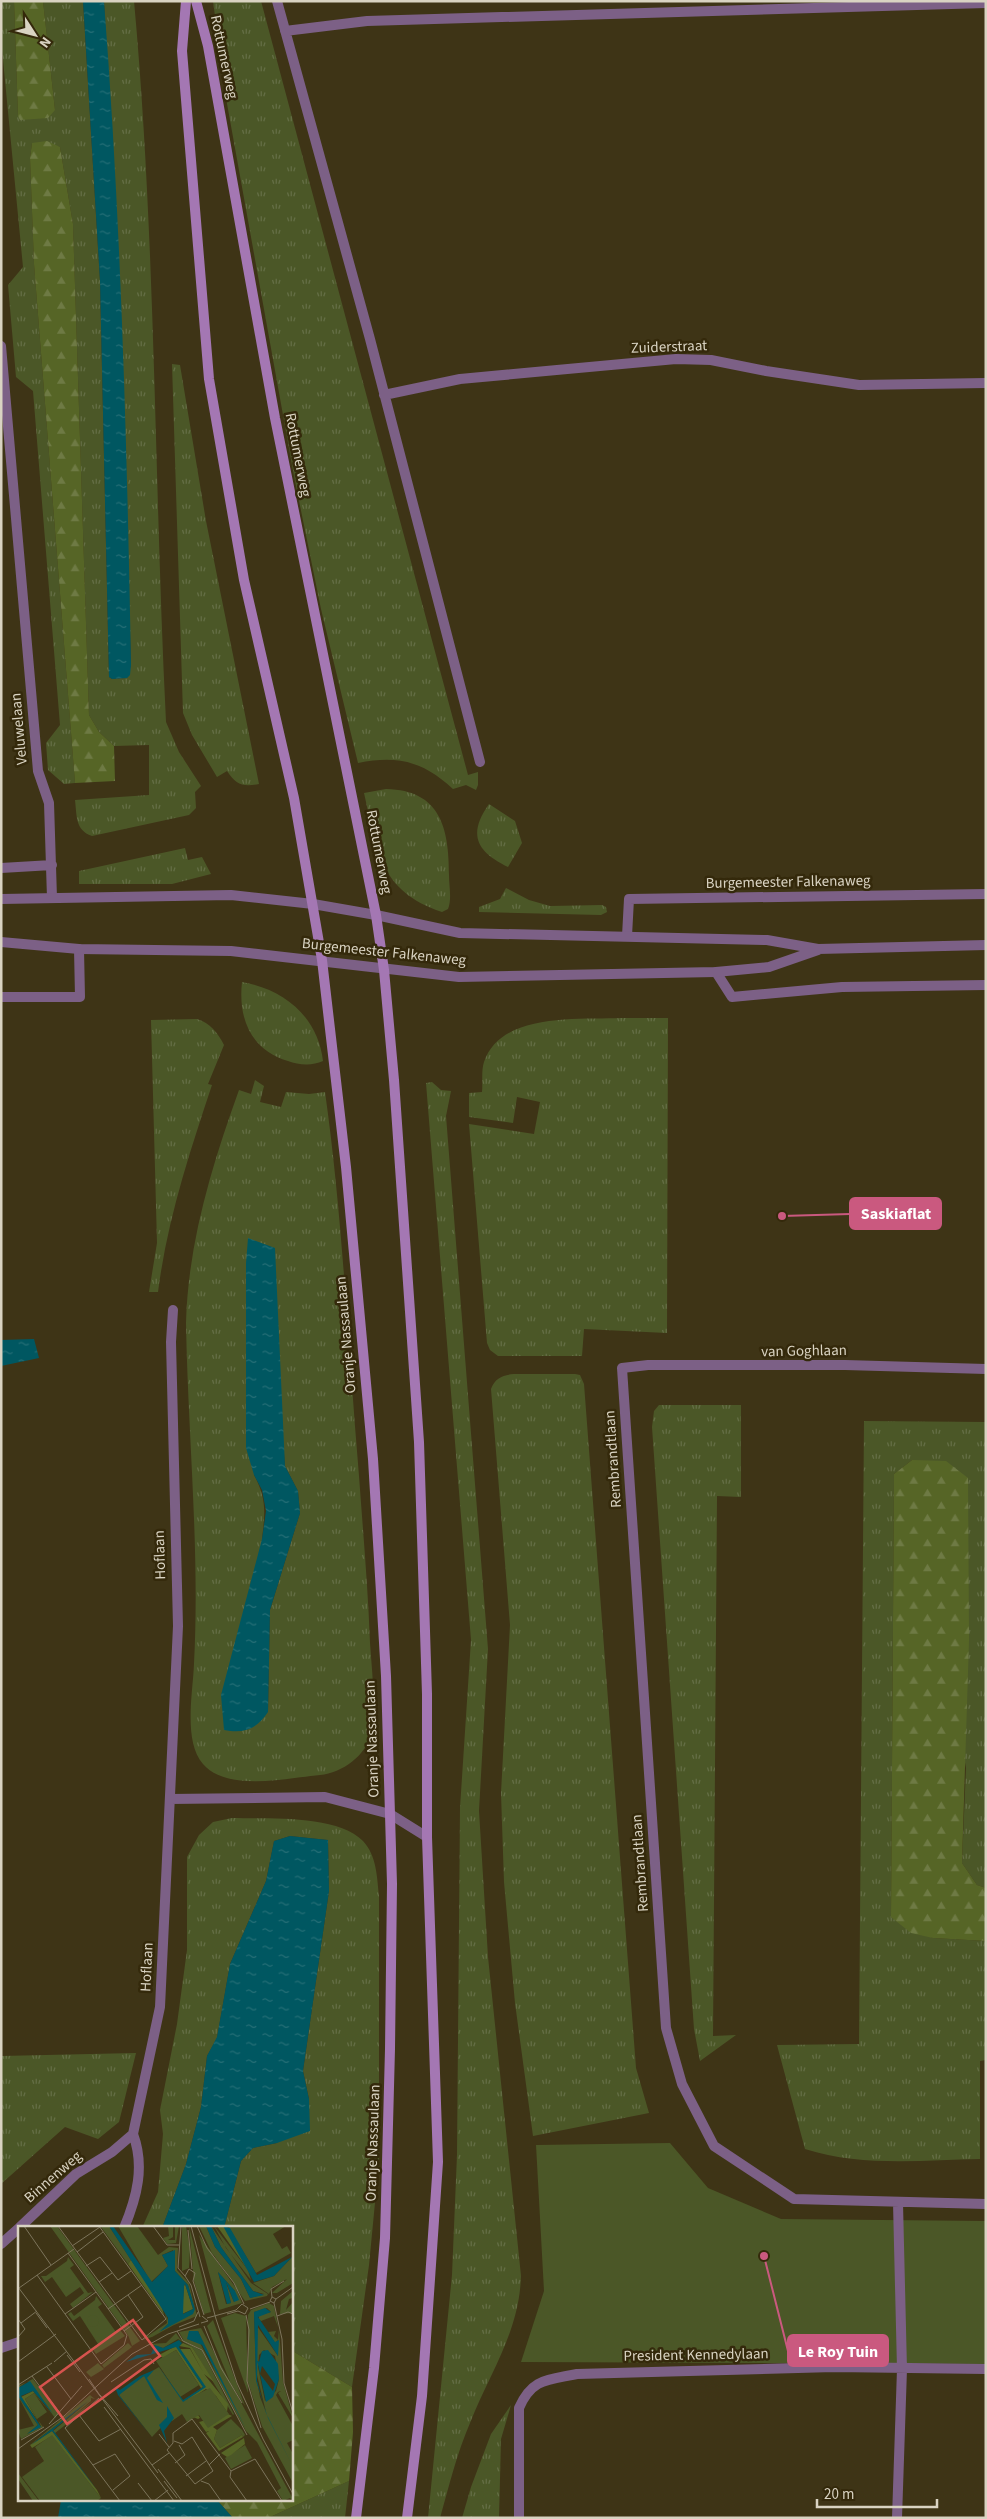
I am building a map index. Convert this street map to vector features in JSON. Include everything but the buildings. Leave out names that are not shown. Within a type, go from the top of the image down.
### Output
[{"type":"main road","name":"Rottumerweg","points":[[186,1],[182,52],[209,379],[244,580],[291,783],[322,960]]},
{"type":"main road","name":"Rottumerweg","points":[[196,1],[208,46],[275,418],[376,914],[384,970]]},
{"type":"main road","name":"Oranje Nassaulaan","points":[[322,960],[346,1167],[373,1459],[386,1676],[390,1814],[390,2049],[385,2238],[374,2368],[356,2518]]},
{"type":"main road","points":[[384,970],[419,1442],[426,1694],[426,1837],[438,2162],[422,2396],[407,2518]]},
{"type":"street","points":[[277,1],[384,395],[480,762]]},
{"type":"street","points":[[285,31],[367,21],[986,3]]},
{"type":"street","name":"Veluwelaan","points":[[1,346],[38,770],[49,803],[52,898]]},
{"type":"street","name":"Zuiderstraat","points":[[384,395],[460,379],[693,359],[711,360],[766,372],[859,385],[986,383]]},
{"type":"street","points":[[1,868],[52,865]]},
{"type":"street","name":"Burgemeester Falkenaweg","points":[[627,936],[629,899],[986,894]]},
{"type":"street","name":"Burgemeester Falkenaweg","points":[[1,899],[231,895],[313,904],[376,914],[460,934],[767,940],[818,949],[986,945]]},
{"type":"street","name":"Burgemeester Falkenaweg","points":[[1,942],[79,949],[231,951],[322,960],[384,970],[459,978],[716,972],[769,967],[818,949]]},
{"type":"street","points":[[1,997],[80,997],[79,949]]},
{"type":"street","points":[[716,972],[732,997],[842,987],[986,985]]},
{"type":"street","name":"Hoflaan","points":[[133,2134],[160,2007],[178,1626],[171,1342],[173,1310]]},
{"type":"street","name":"van Goghlaan","points":[[622,1368],[648,1365],[845,1365],[986,1369]]},
{"type":"street","name":"Rembrandtlaan","points":[[622,1368],[666,2028],[682,2084],[714,2146],[794,2200],[898,2203]]},
{"type":"street","points":[[170,1799],[325,1797],[390,1814],[426,1837]]},
{"type":"street","points":[[125,2226],[137,2191],[140,2169],[138,2149],[133,2134]]},
{"type":"street","name":"Binnenweg","points":[[21,2226],[76,2174],[112,2152],[133,2134]]},
{"type":"street","points":[[897,2518],[902,2369],[898,2203],[986,2204]]},
{"type":"street","name":"Binnenweg","points":[[1,2244],[18,2229]]},
{"type":"street","points":[[1,2348],[18,2342]]},
{"type":"street","name":"President Kennedylaan","points":[[519,2518],[520,2408],[526,2393],[542,2381],[577,2374],[834,2367],[986,2369]]},
{"type":"green space","points":[[1,1],[14,1],[18,116],[55,110],[43,1],[83,1],[100,281],[109,677],[112,679],[127,678],[131,665],[122,358],[104,1],[134,1],[147,181],[151,271],[166,722],[179,752],[201,786],[195,792],[196,808],[189,815],[92,836],[82,830],[78,822],[75,800],[149,795],[149,745],[114,746],[99,732],[89,715],[73,224],[60,147],[32,143],[30,158],[34,264],[75,783],[64,784],[48,770],[46,743],[60,725],[33,391],[16,377],[8,285],[23,267],[1,39]]},
{"type":"green space","points":[[14,1],[43,1],[55,110],[48,118],[20,120],[18,116]]},
{"type":"green space","points":[[213,1],[261,1],[468,775],[478,772],[476,790],[466,785],[453,789],[431,772],[409,762],[385,760],[358,763],[321,609],[294,476],[226,98]]},
{"type":"green space","points":[[47,141],[60,147],[73,224],[89,715],[99,732],[114,746],[115,781],[75,783],[34,264],[30,158],[32,143]]},
{"type":"green space","points":[[172,364],[180,365],[206,521],[259,784],[240,784],[227,771],[217,777],[192,735],[183,713]]},
{"type":"green space","points":[[386,789],[404,791],[419,796],[438,815],[444,828],[449,858],[450,901],[448,909],[442,912],[421,903],[405,893],[384,866],[373,833],[364,793]]},
{"type":"green space","points":[[489,804],[515,821],[522,843],[508,867],[489,855],[479,841],[477,834],[478,825]]},
{"type":"green space","points":[[185,848],[188,860],[202,857],[211,874],[172,884],[79,884],[79,871]]},
{"type":"green space","points":[[506,888],[529,900],[550,906],[602,905],[606,907],[607,912],[601,915],[479,912],[479,907],[500,899]]},
{"type":"green space","points":[[242,982],[272,991],[285,998],[296,1008],[314,1031],[320,1045],[323,1061],[310,1064],[292,1062],[275,1056],[256,1041],[245,1020],[242,1008]]},
{"type":"green space","points":[[621,1018],[668,1018],[667,1333],[584,1329],[582,1356],[498,1356],[490,1350],[487,1343],[469,1124],[534,1134],[540,1102],[517,1097],[513,1123],[469,1117],[469,1093],[482,1092],[484,1062],[493,1046],[507,1034],[523,1027],[543,1022]]},
{"type":"green space","points":[[197,1019],[213,1029],[224,1045],[208,1084],[212,1085],[173,1213],[158,1292],[149,1292],[157,1243],[151,1020]]},
{"type":"green space","points":[[255,1080],[264,1086],[260,1102],[281,1107],[286,1092],[309,1094],[325,1092],[345,1284],[367,1580],[373,1699],[369,1741],[359,1755],[345,1767],[328,1774],[275,1780],[242,1781],[214,1773],[203,1764],[193,1743],[191,1730],[196,1579],[186,1323],[191,1263],[211,1176],[239,1090],[251,1094]],"holes":[[[281,1415],[285,1466],[298,1491],[300,1513],[270,1610],[268,1712],[262,1539],[264,1506],[261,1491],[254,1475]]]},
{"type":"green space","points":[[432,1082],[441,1090],[451,1091],[446,1116],[488,1649],[479,1811],[488,1957],[521,2276],[519,2297],[509,2334],[465,2434],[440,2518],[428,2518],[452,2275],[457,2155],[460,1808],[471,1640],[426,1083]]},
{"type":"green space","points":[[514,1374],[575,1374],[580,1375],[584,1384],[636,2068],[649,2113],[533,2136],[515,2003],[504,1882],[501,1793],[510,1625],[491,1389],[500,1378]]},
{"type":"green space","points":[[659,1405],[741,1405],[741,1497],[717,1496],[713,2036],[736,2035],[700,2061],[694,2029],[652,1427],[654,1411]]},
{"type":"green space","points":[[864,1421],[986,1422],[986,1888],[977,1885],[962,1863],[966,1768],[912,1460],[894,1474],[891,1917],[933,1938],[986,1941],[986,2060],[980,2061],[980,2159],[870,2160],[826,2155],[805,2149],[777,2045],[859,2044]]},
{"type":"green space","points":[[912,1460],[946,1461],[968,1478],[969,1640],[962,1863],[977,1885],[986,1888],[986,1941],[933,1938],[911,1933],[891,1917],[894,1474]]},
{"type":"green space","points":[[232,1818],[282,1819],[319,1822],[336,1826],[351,1832],[363,1841],[371,1853],[376,1867],[379,1896],[379,2161],[369,2265],[352,2387],[292,2351],[292,2226],[225,2226],[241,2161],[253,2148],[277,2143],[309,2099],[303,2071],[329,1891],[328,1840],[290,1836],[274,1841],[266,1881],[230,1964],[217,2038],[207,2056],[201,2107],[186,2164],[163,2226],[143,2226],[158,2192],[163,2134],[160,2110],[177,2024],[187,1950],[187,1857],[199,1835],[213,1822]]},
{"type":"green space","points":[[136,2053],[119,2122],[98,2139],[65,2127],[1,2184],[1,2056]]},
{"type":"green space","points":[[670,2143],[708,2188],[781,2219],[986,2221],[986,2364],[521,2362],[544,2291],[536,2145]]},
{"type":"green space","points":[[292,2351],[352,2387],[353,2432],[349,2481],[268,2518],[233,2518],[219,2502],[292,2502]]},
{"type":"green space","points":[[511,2405],[501,2439],[499,2518],[462,2518],[471,2487],[491,2434]]},
{"type":"green space","points":[[349,2481],[345,2518],[268,2518]]},
{"type":"water","points":[[83,1],[104,1],[119,250],[131,665],[130,675],[127,678],[112,679],[109,677],[100,281]]},
{"type":"water","points":[[248,1238],[275,1248],[285,1466],[298,1491],[300,1513],[270,1610],[268,1712],[255,1726],[244,1731],[231,1731],[224,1730],[221,1695],[262,1539],[266,1511],[262,1490],[254,1475],[246,1448],[246,1263]]},
{"type":"water","points":[[34,1339],[39,1358],[1,1366],[1,1340]]},
{"type":"water","points":[[290,1836],[328,1840],[329,1891],[303,2071],[309,2099],[310,2131],[277,2143],[253,2148],[241,2161],[225,2226],[163,2226],[186,2164],[201,2107],[207,2056],[217,2037],[230,1964],[266,1881],[274,1841]]},
{"type":"water","points":[[61,2502],[219,2502],[233,2518],[58,2518]]},
{"type":"place","name":"Saskiaflat","points":[[782,1216]]},
{"type":"place","name":"Le Roy Tuin","points":[[764,2256]]}]
